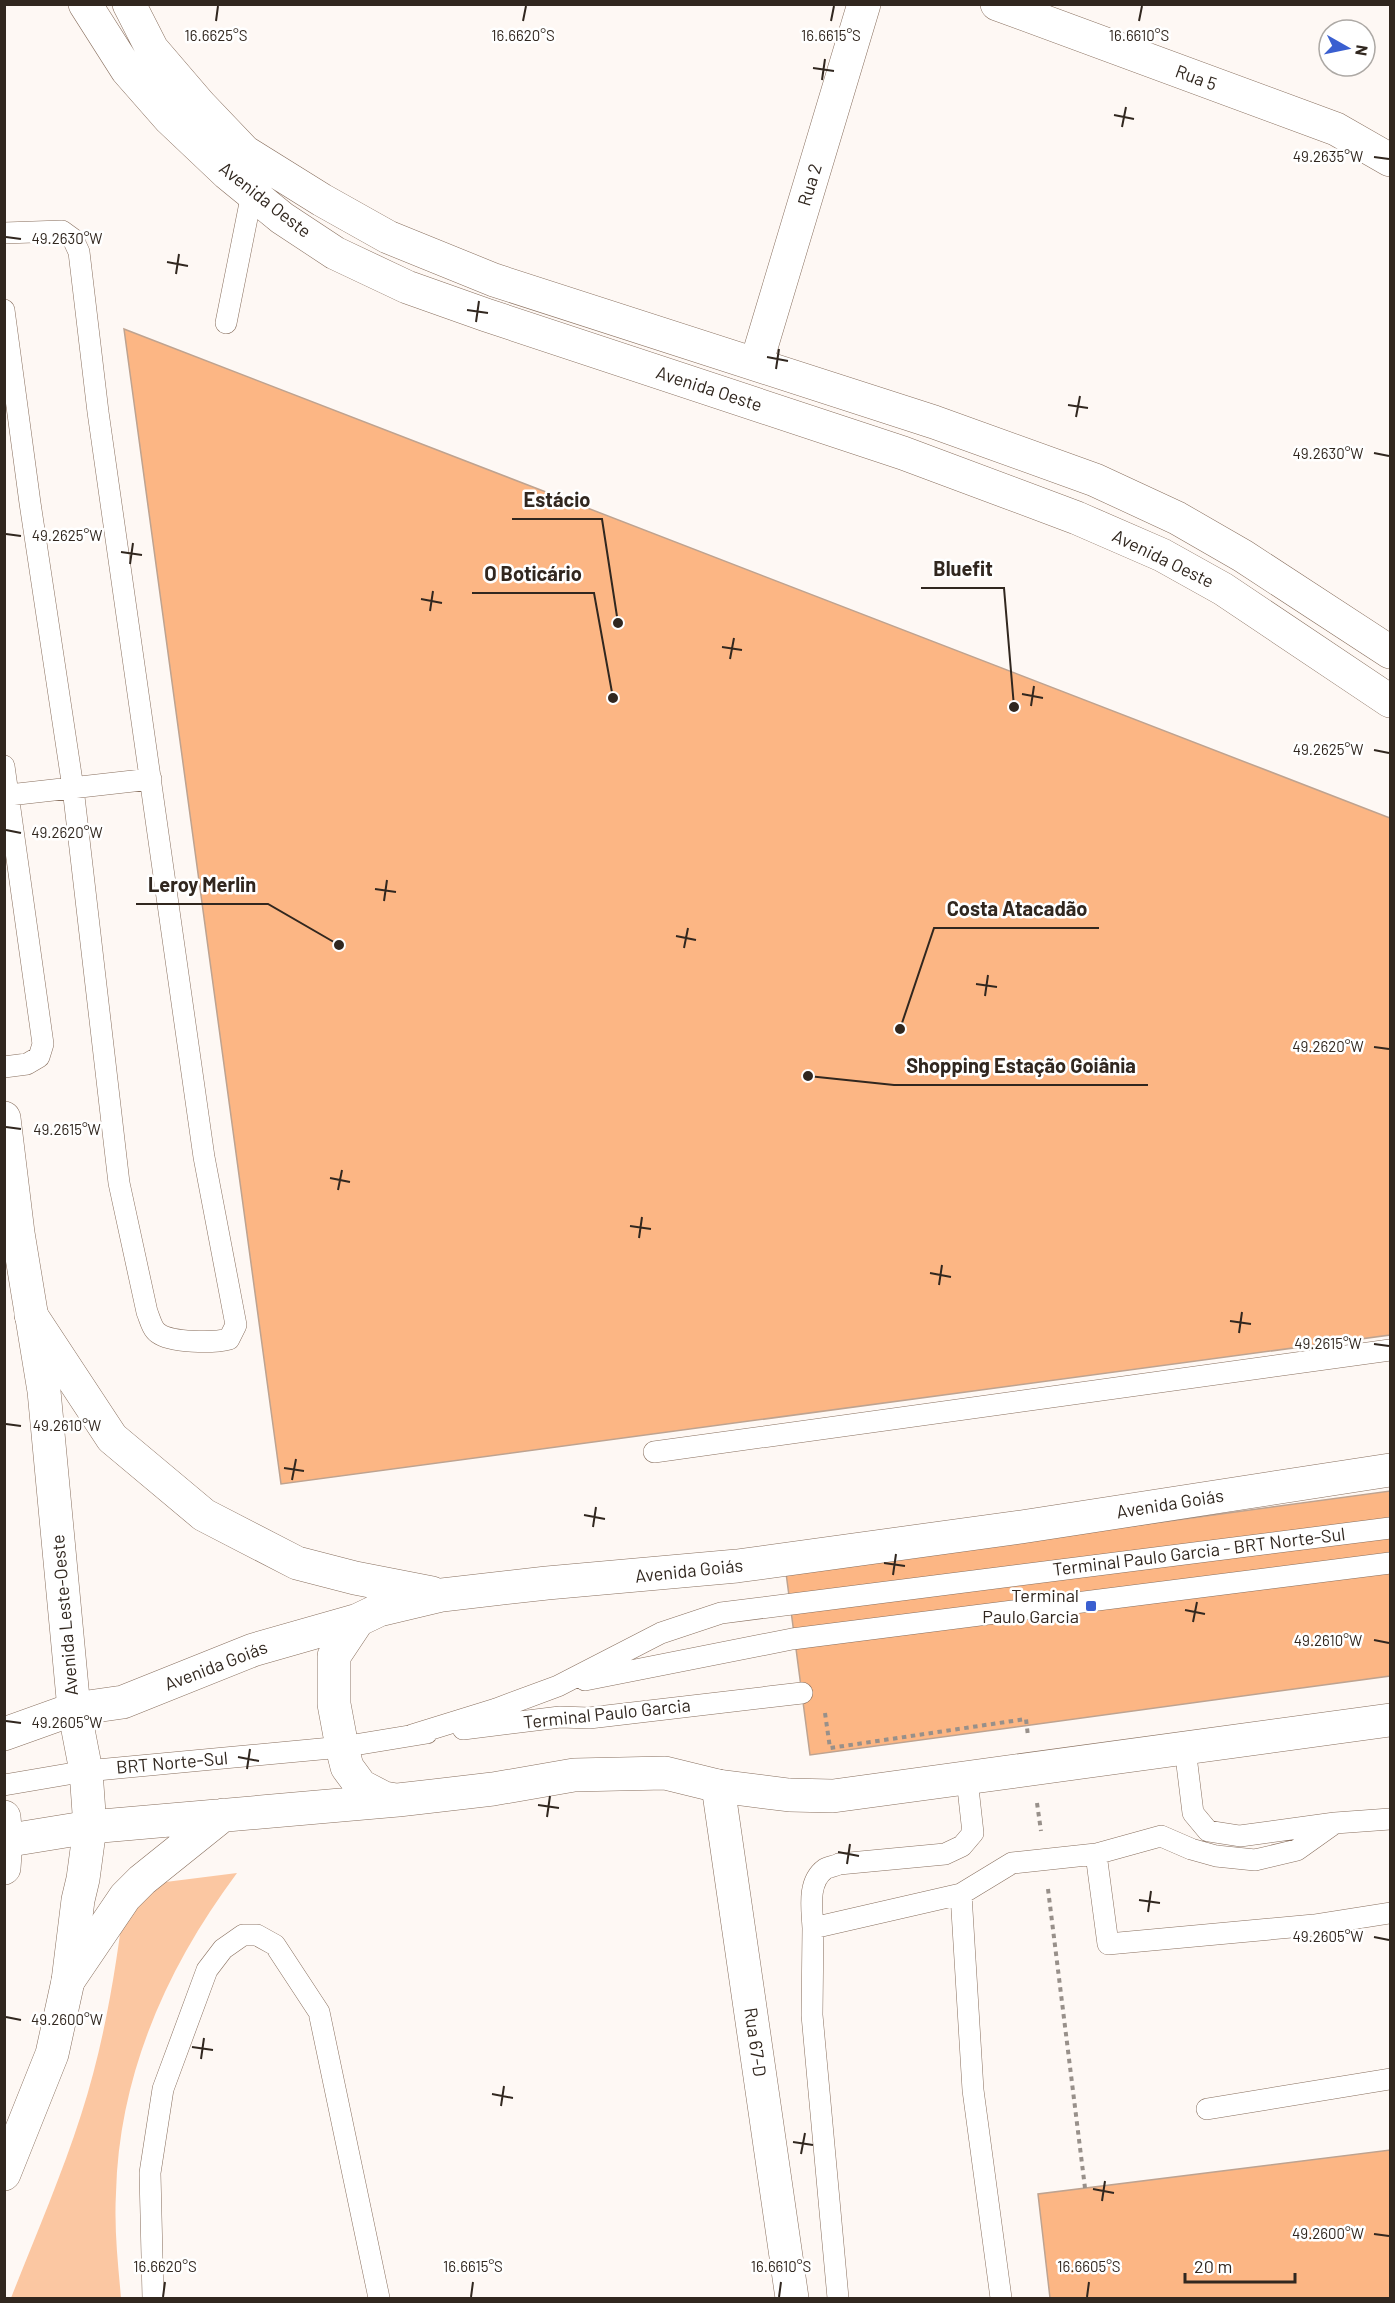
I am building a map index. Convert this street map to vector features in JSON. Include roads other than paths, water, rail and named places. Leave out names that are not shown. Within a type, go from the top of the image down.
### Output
[{"type":"main road","name":"Avenida Oeste","points":[[84,4],[127,70],[170,119],[227,173],[282,218],[335,253],[408,287],[486,315],[903,453],[1077,518],[1162,555],[1224,589],[1390,701]]},
{"type":"main road","name":"Avenida Oeste","points":[[129,4],[152,49],[200,105],[245,152],[322,200],[388,237],[494,280],[934,422],[1095,480],[1177,518],[1244,556],[1390,652]]},
{"type":"main road","name":"Rua 2","points":[[756,364],[864,4]]},
{"type":"main road","name":"Rua 5","points":[[997,4],[1336,129],[1390,160]]},
{"type":"main road","name":"Avenida Leste-Oeste","points":[[4,1118],[18,1233],[44,1391],[74,1709],[86,1771],[90,1827],[68,1981],[52,2054],[4,2174]]},
{"type":"main road","points":[[31,1315],[112,1438],[204,1515],[297,1563],[355,1578],[442,1595]]},
{"type":"main road","name":"Avenida Goiás","points":[[4,1734],[74,1709],[123,1702],[253,1650],[358,1620],[379,1610],[442,1595],[737,1566],[1032,1525],[1390,1470]]},
{"type":"main road","points":[[358,1620],[334,1656],[334,1704],[342,1747],[347,1767],[361,1786],[384,1798],[398,1800]]},
{"type":"main road","points":[[5,1842],[90,1827],[398,1800],[493,1789],[574,1775],[665,1773],[718,1786],[789,1795],[833,1796],[1390,1720]]},
{"type":"main road","name":"Rua 67-D","points":[[718,1786],[792,2298]]},
{"type":"main road","points":[[68,1981],[125,1897],[142,1880],[223,1815]]},
{"type":"lane","points":[[226,323],[252,193]]},
{"type":"lane","points":[[4,234],[62,231],[73,239],[79,252],[98,412],[204,1157],[236,1325],[229,1339],[218,1342],[167,1338],[156,1332],[147,1312],[119,1184],[73,788],[30,503],[4,310]]},
{"type":"lane","points":[[4,766],[43,1044],[39,1058],[27,1064],[4,1068]]},
{"type":"lane","points":[[9,795],[151,779]]},
{"type":"lane","points":[[654,1452],[1390,1350]]},
{"type":"lane","name":"Terminal Paulo Garcia - BRT Norte-Sul","points":[[558,1686],[661,1633],[721,1613],[1390,1528]]},
{"type":"lane","name":"Terminal Paulo Garcia - BRT Norte-Sul","points":[[412,1735],[558,1686],[792,1639],[1390,1563]]},
{"type":"lane","name":"Terminal Paulo Garcia","points":[[412,1735],[560,1718],[589,1718],[802,1693]]},
{"type":"lane","name":"BRT Norte-Sul","points":[[4,1785],[86,1771],[342,1747],[412,1735]]},
{"type":"lane","points":[[1185,1748],[1193,1813],[1208,1831],[1240,1836],[1335,1823],[1390,1819]]},
{"type":"lane","points":[[838,2298],[812,2015],[811,1895],[816,1881],[825,1869],[839,1864],[945,1854],[962,1846],[973,1833],[967,1779]]},
{"type":"lane","points":[[813,1928],[961,1894],[1012,1863],[1096,1854],[1161,1836],[1215,1856],[1255,1860],[1297,1850],[1335,1823]]},
{"type":"lane","points":[[1096,1854],[1108,1944],[1314,1925],[1390,1913]]},
{"type":"lane","points":[[961,1894],[973,2090],[1001,2298]]},
{"type":"lane","points":[[153,2298],[150,2173],[163,2089],[207,1970],[223,1949],[243,1935],[257,1935],[275,1945],[319,2012],[379,2298]]},
{"type":"lane","points":[[1207,2109],[1390,2079]]},
{"type":"place","name":"Estácio","points":[[618,623]]},
{"type":"place","name":"O Boticário","points":[[613,698]]},
{"type":"place","name":"Bluefit","points":[[1014,707]]},
{"type":"place","name":"Leroy Merlin","points":[[339,945]]},
{"type":"place","name":"Costa Atacadão","points":[[900,1029]]},
{"type":"place","name":"Shopping Estação Goiânia","points":[[808,1076]]},
{"type":"place","name":"Terminal Paulo Garcia","points":[[1091,1606]]}]
